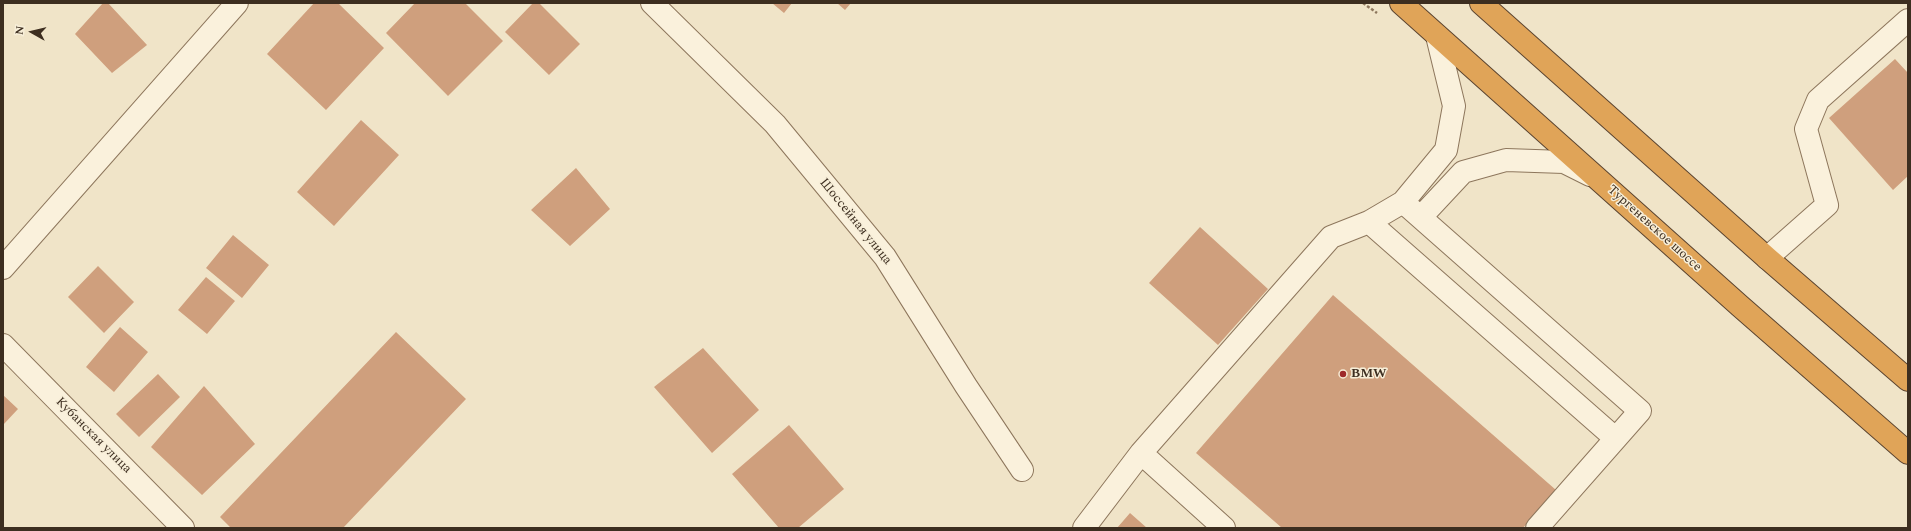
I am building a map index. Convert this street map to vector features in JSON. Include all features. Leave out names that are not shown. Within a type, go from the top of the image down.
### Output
[{"type":"highway","name":"Тургеневское шоссе","points":[[1401,3],[1740,306],[1908,453]]},
{"type":"highway","points":[[1481,3],[1767,258],[1908,380]]},
{"type":"street","points":[[3,268],[237,3]]},
{"type":"street","name":"Шоссейная улица","points":[[652,3],[774,124],[885,257],[966,386],[1022,470]]},
{"type":"street","points":[[1767,258],[1827,205],[1806,129],[1818,100],[1908,20]]},
{"type":"street","points":[[1084,528],[1141,452],[1331,237],[1369,222],[1403,202],[1446,150],[1454,106],[1437,36]]},
{"type":"street","points":[[1421,217],[1463,172],[1506,160],[1564,162],[1599,180]]},
{"type":"street","points":[[1403,202],[1640,412],[1615,438],[1537,528]]},
{"type":"street","points":[[1369,222],[1615,438]]},
{"type":"street","name":"Кубанская улица","points":[[3,345],[183,528]]},
{"type":"street","points":[[1141,452],[1224,528]]},
{"type":"building","points":[[103,3],[108,3],[147,45],[112,73],[75,34]]},
{"type":"building","points":[[314,3],[338,3],[384,48],[326,110],[267,54]]},
{"type":"building","points":[[415,3],[465,3],[503,41],[448,96],[386,33]]},
{"type":"building","points":[[533,3],[539,3],[580,44],[549,75],[505,32]]},
{"type":"building","points":[[772,3],[792,3],[784,13]]},
{"type":"building","points":[[837,3],[851,3],[845,10]]},
{"type":"building","points":[[1895,59],[1908,73],[1908,176],[1893,190],[1829,118]]},
{"type":"building","points":[[361,120],[399,155],[334,226],[297,192]]},
{"type":"building","points":[[576,168],[610,209],[570,246],[531,210]]},
{"type":"building","points":[[1200,227],[1268,289],[1218,345],[1149,283]]},
{"type":"building","points":[[233,235],[269,265],[242,298],[206,268]]},
{"type":"building","points":[[98,266],[134,302],[104,333],[68,297]]},
{"type":"building","points":[[206,277],[235,301],[207,334],[178,310]]},
{"type":"building","name":"BMW","points":[[1333,295],[1556,490],[1523,528],[1282,528],[1196,453]]},
{"type":"building","points":[[120,327],[148,352],[114,392],[86,367]]},
{"type":"building","points":[[396,332],[466,399],[343,528],[231,528],[220,517]]},
{"type":"building","points":[[703,348],[759,410],[712,453],[654,387]]},
{"type":"building","points":[[158,374],[180,397],[139,437],[116,414]]},
{"type":"building","points":[[204,386],[255,444],[202,495],[151,447]]},
{"type":"building","points":[[3,395],[18,409],[3,425]]},
{"type":"building","points":[[789,425],[844,489],[798,528],[779,528],[732,474]]},
{"type":"building","points":[[1130,513],[1147,528],[1117,528]]},
{"type":"place","name":"BMW","points":[[1343,374]]}]
